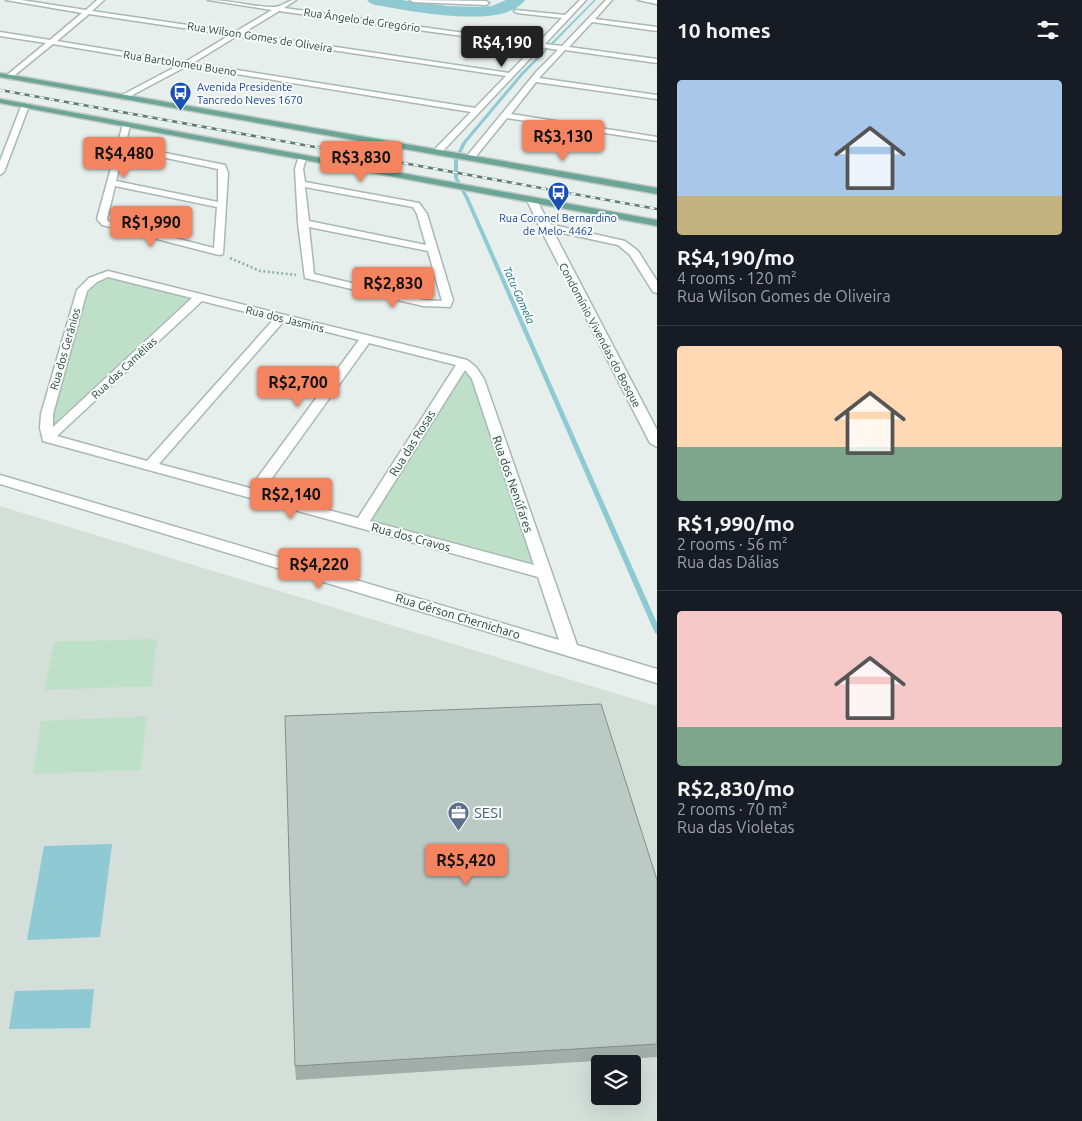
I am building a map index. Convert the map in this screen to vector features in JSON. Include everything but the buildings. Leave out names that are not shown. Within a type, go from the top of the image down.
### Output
[{"type":"main road","points":[[0,75],[657,191]]},
{"type":"main road","points":[[0,101],[125,130],[442,183],[657,224]]},
{"type":"street","name":"Rua Wilson Gomes de Oliveira","points":[[9,0],[511,75]]},
{"type":"street","points":[[10,77],[101,0]]},
{"type":"street","name":"Rua Ângelo de Gregório","points":[[211,0],[561,48]]},
{"type":"street","points":[[125,97],[186,64],[293,0]]},
{"type":"street","points":[[413,0],[486,3]]},
{"type":"street","points":[[438,152],[584,0]]},
{"type":"street","points":[[467,157],[561,48],[609,0]]},
{"type":"street","points":[[641,0],[657,2]]},
{"type":"street","points":[[517,11],[567,17]]},
{"type":"street","points":[[590,20],[657,29]]},
{"type":"street","name":"Rua Bartolomeu Bueno","points":[[0,34],[478,111]]},
{"type":"street","points":[[561,48],[657,60]]},
{"type":"street","points":[[535,80],[657,97]]},
{"type":"street","points":[[0,172],[25,106]]},
{"type":"street","points":[[505,115],[657,140]]},
{"type":"street","points":[[120,146],[222,167],[224,173],[219,252],[104,223],[102,218],[120,146],[125,130]]},
{"type":"street","points":[[301,184],[416,205],[422,214],[447,295],[446,305],[436,305],[309,276],[299,169],[302,159]]},
{"type":"street","points":[[111,183],[221,205]]},
{"type":"street","name":"Condomínio Vivendas do Bosque","points":[[532,200],[657,443]]},
{"type":"street","points":[[303,223],[433,249]]},
{"type":"street","points":[[544,226],[621,243],[634,253],[657,290]]},
{"type":"street","name":"Rua dos Jasmins","points":[[108,274],[463,363]]},
{"type":"street","name":"Rua dos Gerânios","points":[[48,438],[46,428],[47,414],[82,290],[89,281],[108,274]]},
{"type":"street","name":"Rua das Camélias","points":[[48,438],[200,297]]},
{"type":"street","points":[[150,466],[281,318]]},
{"type":"street","points":[[253,494],[366,339]]},
{"type":"street","name":"Rua das Rosas","points":[[361,524],[463,363]]},
{"type":"street","name":"Rua dos Nenúfares","points":[[463,363],[472,370],[478,380],[570,650]]},
{"type":"street","name":"Rua dos Cravos","points":[[48,438],[543,573]]},
{"type":"street","name":"Rua Gérson Chernicharo","points":[[0,479],[652,674]]},
{"type":"path","points":[[219,252],[260,271],[309,276]]},
{"type":"shaded area","points":[[0,506],[657,706],[657,1121],[0,1121]]},
{"type":"green space","points":[[108,274],[196,298],[46,432],[86,291],[92,283]]},
{"type":"green space","points":[[464,367],[478,379],[537,569],[370,522]]},
{"type":"green space","points":[[157,639],[152,686],[44,690],[54,642]]},
{"type":"green space","points":[[147,716],[141,770],[33,774],[41,721]]},
{"type":"water","points":[[112,844],[100,937],[27,940],[44,846]]},
{"type":"water","points":[[94,989],[90,1028],[9,1029],[15,991]]},
{"type":"waterway","points":[[375,0],[463,12],[496,10],[517,0]]},
{"type":"waterway","name":"Tatu-Gamela","points":[[595,0],[522,74],[464,143],[456,160],[456,178],[467,198],[657,631]]},
{"type":"railway","points":[[0,90],[657,209]]},
{"type":"place","name":"Avenida Presidente Tancredo Neves 1670","points":[[181,112]]},
{"type":"place","name":"Rua Coronel Bernardino de Melo- 4462","points":[[558,211]]},
{"type":"place","name":"SESI","points":[[458,831]]}]
